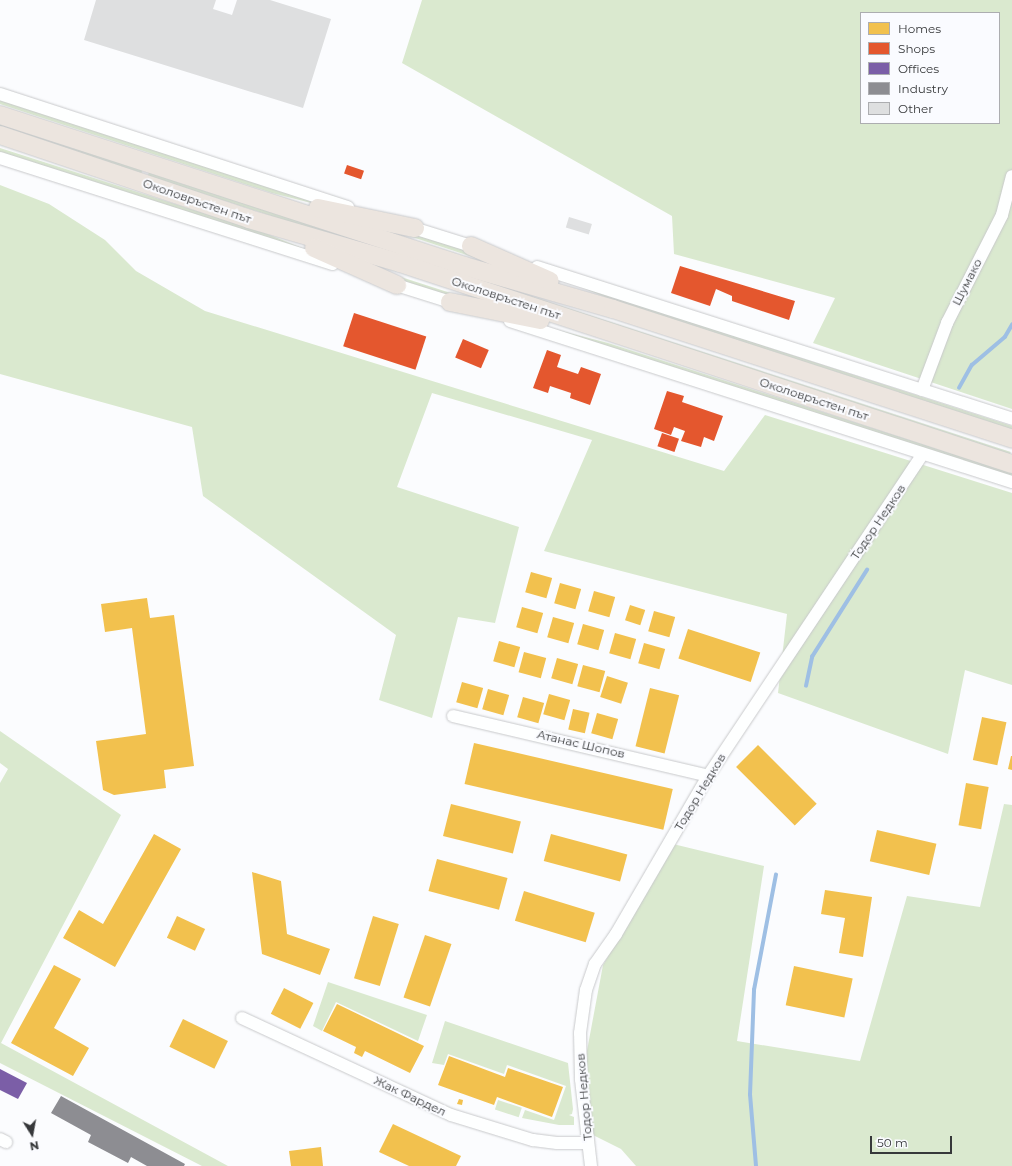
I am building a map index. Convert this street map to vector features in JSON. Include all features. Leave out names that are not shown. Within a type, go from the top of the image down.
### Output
[{"type":"highway","name":"Околовръстен път","points":[[0,115],[464,266],[613,309],[1012,439]]},
{"type":"highway","name":"Околовръстен път","points":[[0,135],[249,219],[400,263],[1012,464]]},
{"type":"highway","points":[[230,190],[415,228]]},
{"type":"highway","points":[[249,219],[397,285]]},
{"type":"highway","points":[[470,246],[613,309]]},
{"type":"highway","points":[[450,302],[619,336]]},
{"type":"street","points":[[0,94],[1012,419]]},
{"type":"street","points":[[0,158],[1012,482]]},
{"type":"street","name":"Шумако","points":[[922,390],[947,323],[1002,215],[1012,176]]},
{"type":"street","name":"Тодор Недков","points":[[591,1166],[580,1056],[582,1010],[586,990],[595,964],[616,934],[708,776],[923,454]]},
{"type":"street","name":"Атанас Шопов","points":[[453,716],[708,776]]},
{"type":"street","name":"Жак Фардел","points":[[242,1018],[451,1115],[533,1140],[557,1143],[588,1143]]},
{"type":"green space","points":[[422,0],[1012,0],[1012,409],[813,343],[835,298],[674,254],[672,216],[402,63]]},
{"type":"green space","points":[[0,99],[324,205],[272,193],[0,104]]},
{"type":"green space","points":[[0,123],[143,169],[141,174],[0,128]]},
{"type":"green space","points":[[0,148],[265,233],[307,250],[0,153]]},
{"type":"green space","points":[[149,172],[1011,452],[1009,456],[148,176]]},
{"type":"green space","points":[[0,185],[49,204],[105,240],[136,271],[205,311],[724,471],[765,415],[1012,493],[1012,685],[965,670],[948,754],[778,693],[787,614],[544,551],[592,440],[432,393],[397,487],[519,527],[495,623],[458,617],[432,718],[379,700],[396,635],[203,496],[192,427],[0,374]]},
{"type":"green space","points":[[385,228],[423,236],[478,254],[512,270]]},
{"type":"green space","points":[[373,268],[494,307],[494,308],[409,284]]},
{"type":"green space","points":[[573,284],[1012,426],[1012,430],[627,306]]},
{"type":"green space","points":[[554,329],[608,343],[1012,473],[1012,477]]},
{"type":"green space","points":[[0,731],[121,815],[1,1043],[228,1166],[202,1166],[0,1063],[0,783],[8,769],[0,763]]},
{"type":"green space","points":[[1004,804],[1012,805],[1012,1166],[636,1166],[621,1149],[591,1134],[586,1056],[603,965],[673,844],[764,866],[737,1041],[860,1061],[907,896],[980,907]]},
{"type":"green space","points":[[328,982],[427,1015],[418,1041],[336,1002],[322,1031],[313,1026]]},
{"type":"green space","points":[[445,1021],[568,1063],[573,1109],[572,1114],[569,1115],[574,1117],[574,1125],[559,1125],[522,1118],[525,1110],[554,1120],[566,1086],[507,1065],[504,1074],[448,1054],[444,1065],[432,1063]]},
{"type":"green space","points":[[498,1100],[522,1108],[519,1117],[495,1110]]},
{"type":"building: Homes","points":[[531,572],[552,578],[546,598],[525,592]]},
{"type":"building: Homes","points":[[560,583],[581,589],[575,609],[554,603]]},
{"type":"building: Homes","points":[[594,591],[615,597],[609,617],[588,611]]},
{"type":"building: Homes","points":[[147,598],[150,618],[174,615],[194,766],[164,770],[166,788],[114,795],[103,790],[96,741],[146,734],[132,628],[105,632],[101,604]]},
{"type":"building: Homes","points":[[630,605],[645,610],[640,625],[625,620]]},
{"type":"building: Homes","points":[[522,607],[543,613],[537,633],[516,627]]},
{"type":"building: Homes","points":[[654,611],[675,617],[669,637],[648,631]]},
{"type":"building: Homes","points":[[553,617],[574,623],[568,643],[547,637]]},
{"type":"building: Homes","points":[[583,624],[604,630],[598,650],[577,644]]},
{"type":"building: Homes","points":[[688,629],[760,652],[751,682],[678,658]]},
{"type":"building: Homes","points":[[615,633],[636,639],[630,659],[609,653]]},
{"type":"building: Homes","points":[[499,641],[520,647],[514,667],[493,661]]},
{"type":"building: Homes","points":[[644,643],[665,649],[659,669],[638,663]]},
{"type":"building: Homes","points":[[524,652],[546,658],[541,678],[519,672]]},
{"type":"building: Homes","points":[[557,658],[578,664],[572,684],[551,678]]},
{"type":"building: Homes","points":[[583,665],[605,671],[600,692],[577,686]]},
{"type":"building: Homes","points":[[607,676],[628,683],[621,704],[600,697]]},
{"type":"building: Homes","points":[[462,682],[483,688],[477,708],[456,702]]},
{"type":"building: Homes","points":[[650,688],[679,695],[665,753],[635,746]]},
{"type":"building: Homes","points":[[488,689],[509,695],[503,715],[482,709]]},
{"type":"building: Homes","points":[[549,694],[570,700],[564,720],[543,714]]},
{"type":"building: Homes","points":[[523,697],[544,703],[538,723],[517,717]]},
{"type":"building: Homes","points":[[573,709],[590,713],[585,733],[568,729]]},
{"type":"building: Homes","points":[[597,713],[618,719],[612,739],[591,733]]},
{"type":"building: Homes","points":[[982,717],[1006,722],[997,765],[973,760]]},
{"type":"building: Homes","points":[[474,743],[673,789],[663,830],[465,784]]},
{"type":"building: Homes","points":[[758,745],[817,804],[795,826],[736,767]]},
{"type":"building: Homes","points":[[1012,756],[1012,770],[1008,769]]},
{"type":"building: Homes","points":[[966,783],[989,787],[981,829],[959,825]]},
{"type":"building: Homes","points":[[451,804],[521,821],[513,853],[443,836]]},
{"type":"building: Homes","points":[[877,830],[936,844],[929,875],[870,861]]},
{"type":"building: Homes","points":[[154,834],[181,849],[115,967],[63,938],[79,910],[103,924]]},
{"type":"building: Homes","points":[[551,834],[627,854],[620,881],[544,861]]},
{"type":"building: Homes","points":[[437,859],[508,878],[499,910],[428,891]]},
{"type":"building: Homes","points":[[252,872],[281,881],[287,934],[330,949],[320,975],[262,954]]},
{"type":"building: Homes","points":[[825,890],[872,897],[863,957],[839,953],[845,918],[821,914]]},
{"type":"building: Homes","points":[[524,891],[595,913],[586,942],[515,921]]},
{"type":"building: Homes","points":[[177,916],[205,929],[195,951],[167,938]]},
{"type":"building: Homes","points":[[373,916],[399,924],[380,986],[354,978]]},
{"type":"building: Homes","points":[[425,935],[451,944],[430,1007],[404,997]]},
{"type":"building: Homes","points":[[54,965],[81,979],[54,1028],[89,1048],[73,1076],[11,1043]]},
{"type":"building: Homes","points":[[794,966],[853,978],[844,1018],[786,1005]]},
{"type":"building: Homes","points":[[284,988],[313,1003],[300,1029],[271,1014]]},
{"type":"building: Homes","points":[[337,1004],[424,1046],[410,1073],[365,1051],[362,1057],[354,1053],[356,1047],[323,1031]]},
{"type":"building: Homes","points":[[183,1019],[228,1041],[214,1069],[169,1047]]},
{"type":"building: Homes","points":[[449,1056],[505,1077],[508,1068],[563,1087],[552,1117],[497,1097],[494,1105],[438,1085]]},
{"type":"building: Homes","points":[[459,1099],[463,1100],[462,1105],[457,1104]]},
{"type":"building: Homes","points":[[393,1124],[461,1156],[456,1166],[409,1166],[379,1152]]},
{"type":"building: Homes","points":[[321,1147],[323,1166],[291,1166],[289,1151]]},
{"type":"building: Shops","points":[[347,165],[364,171],[361,179],[344,174]]},
{"type":"building: Shops","points":[[680,266],[795,301],[789,320],[732,301],[732,296],[716,289],[710,306],[671,293]]},
{"type":"building: Shops","points":[[354,313],[426,336],[415,370],[343,346]]},
{"type":"building: Shops","points":[[463,339],[489,350],[481,368],[455,357]]},
{"type":"building: Shops","points":[[547,350],[561,355],[557,367],[578,374],[581,367],[601,374],[590,405],[570,398],[571,393],[550,386],[548,393],[533,388]]},
{"type":"building: Shops","points":[[667,391],[684,396],[682,402],[723,416],[714,441],[704,437],[701,447],[681,441],[685,431],[674,427],[671,435],[654,429]]},
{"type":"building: Shops","points":[[662,433],[679,439],[674,452],[657,446]]},
{"type":"building: Offices","points":[[0,1069],[27,1083],[18,1099],[0,1090]]},
{"type":"building: Industry","points":[[61,1096],[185,1164],[184,1166],[147,1166],[131,1157],[128,1163],[88,1142],[91,1135],[51,1113]]},
{"type":"building: Other","points":[[96,0],[216,0],[213,9],[232,15],[237,0],[270,0],[331,19],[303,108],[84,40]]},
{"type":"building: Other","points":[[569,217],[592,224],[589,235],[566,228]]},
{"type":"waterway","points":[[959,388],[972,365],[1005,337],[1012,325]]},
{"type":"waterway","points":[[806,686],[812,657],[867,570]]},
{"type":"waterway","points":[[756,1166],[750,1095],[754,990],[776,875]]}]
